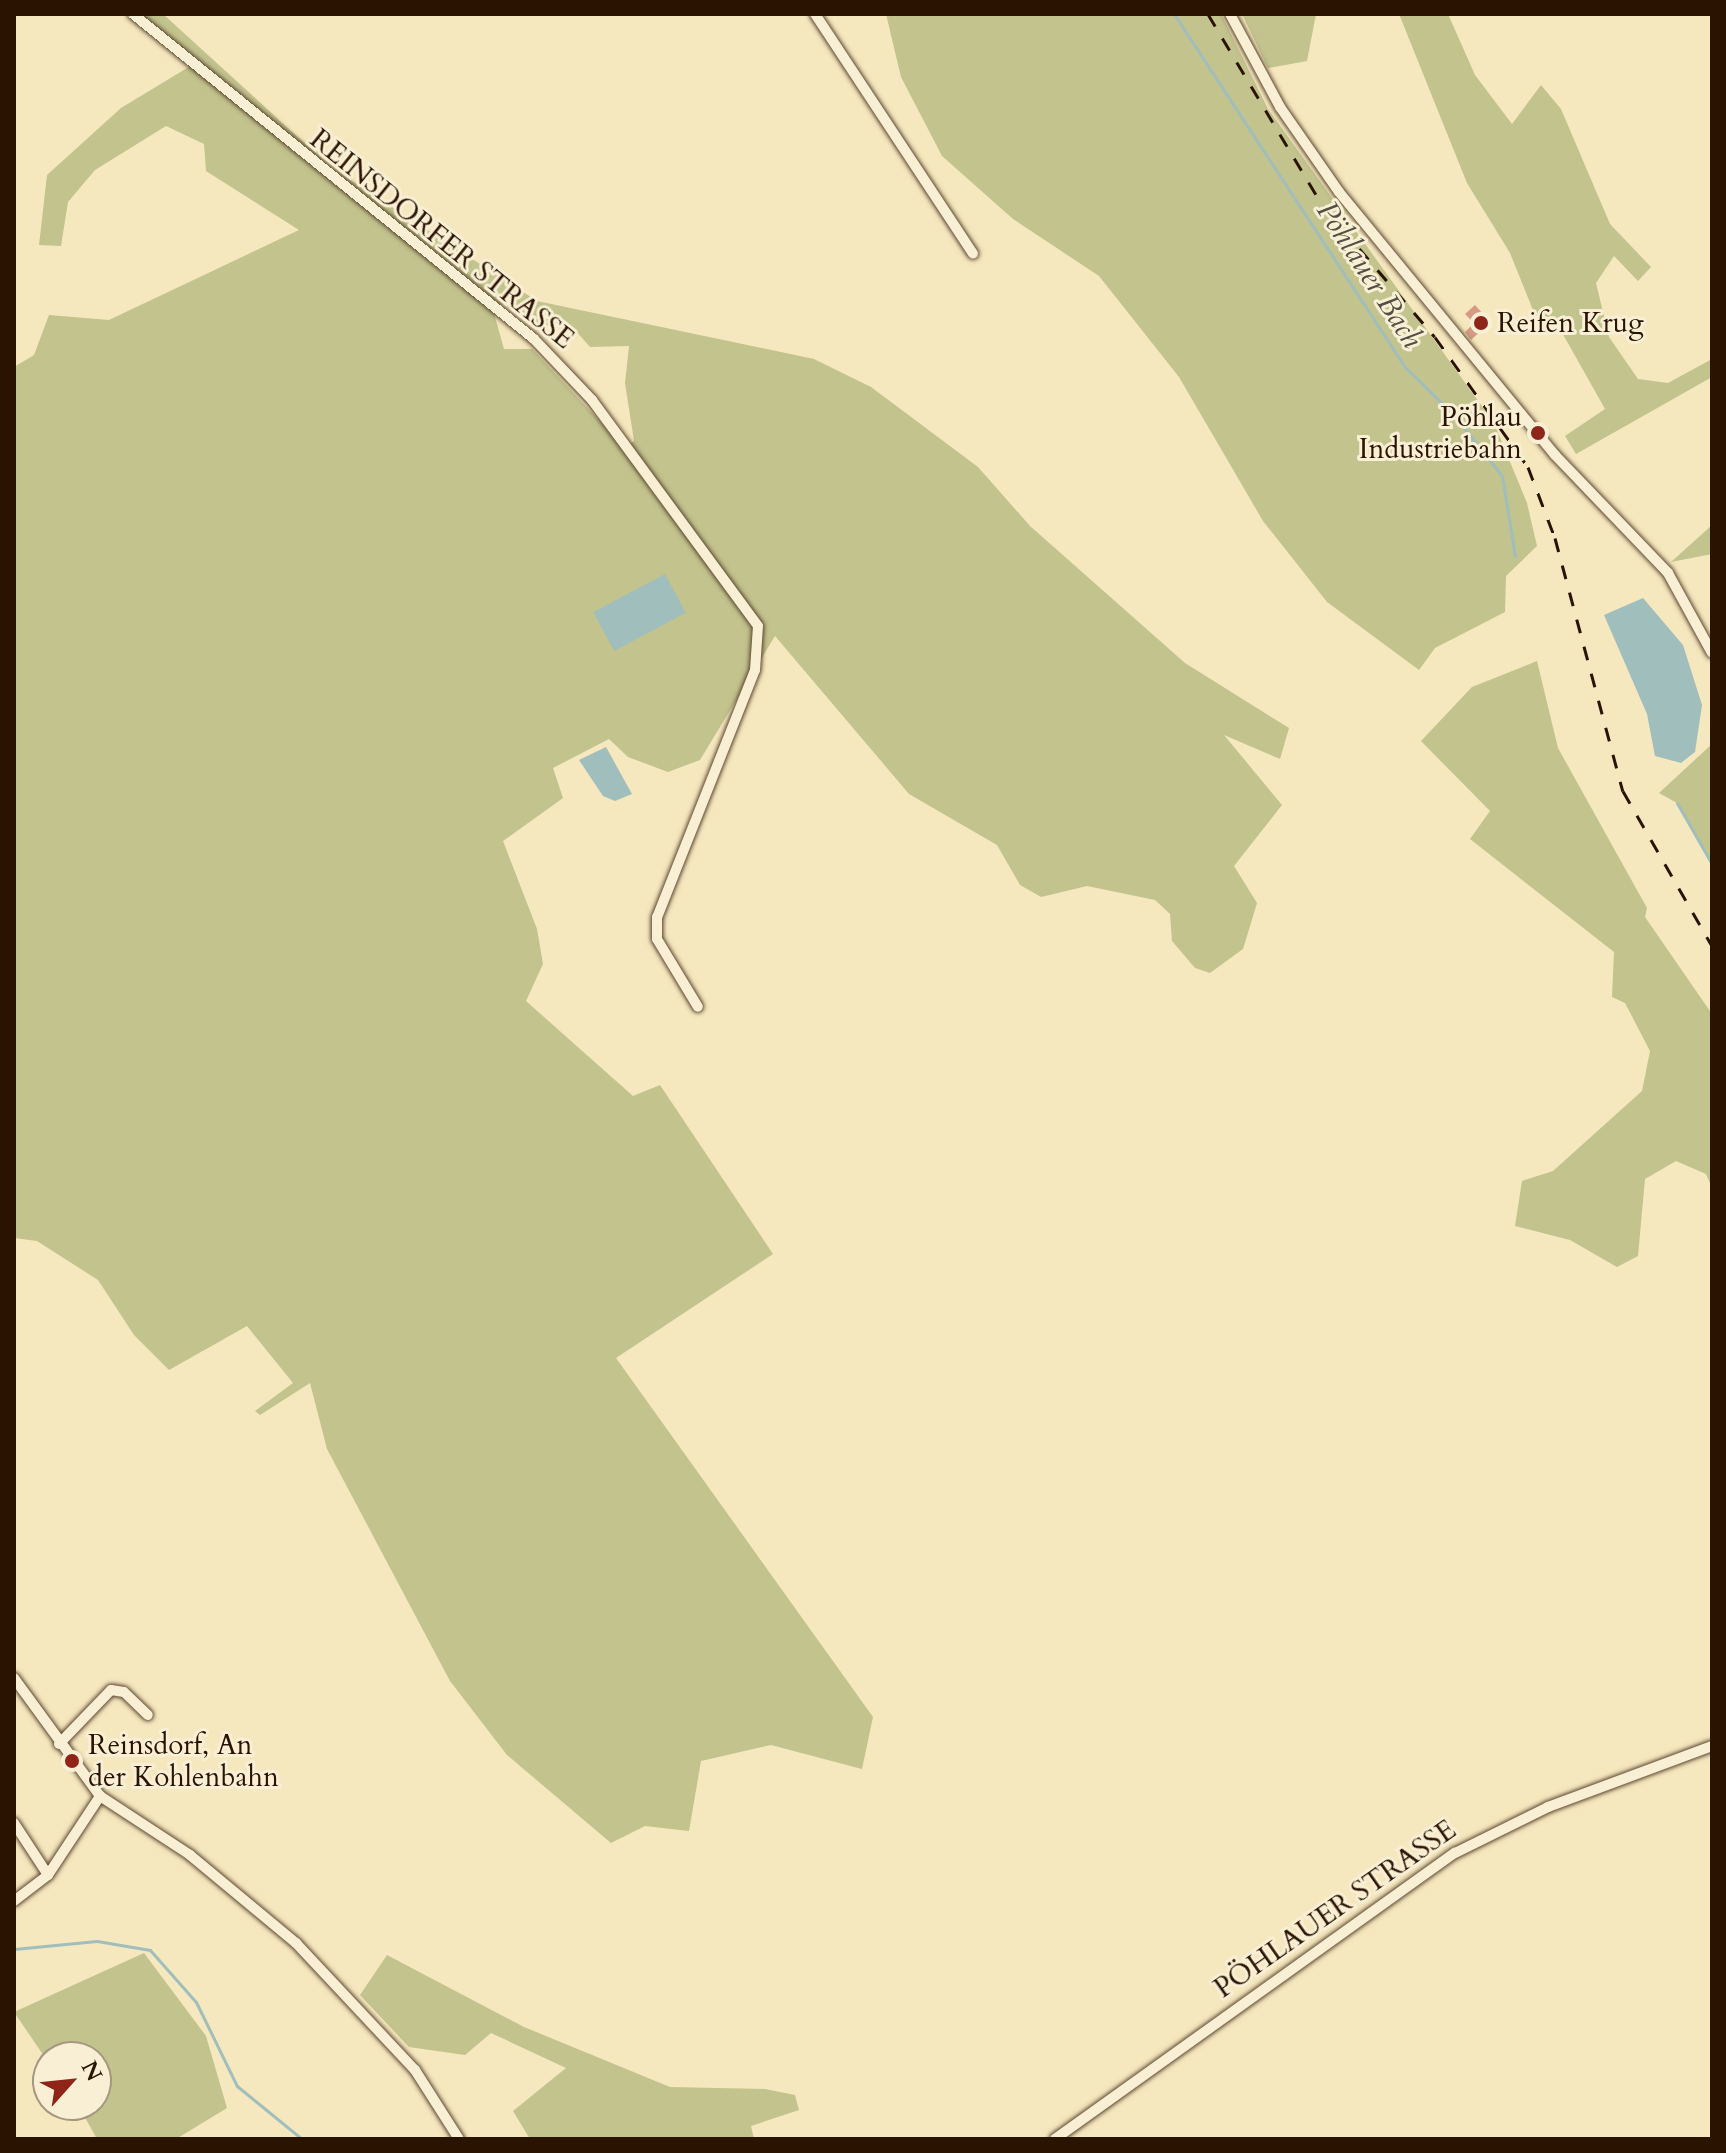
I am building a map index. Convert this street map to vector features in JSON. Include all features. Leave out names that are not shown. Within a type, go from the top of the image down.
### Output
[{"type":"street","name":"REINSDORFER STRASSE","points":[[133,14],[534,339],[592,400],[758,626],[755,670],[657,917],[657,939],[698,1007]]},
{"type":"street","points":[[815,14],[973,254]]},
{"type":"street","points":[[1230,14],[1280,107],[1339,192],[1555,455],[1668,573],[1712,653]]},
{"type":"street","points":[[14,1678],[56,1740],[100,1796],[190,1855],[296,1943],[415,2070],[459,2139]]},
{"type":"street","points":[[56,1740],[111,1690],[124,1692],[148,1715]]},
{"type":"street","name":"PÖHLAUER STRASSE","points":[[1055,2139],[1455,1853],[1548,1807],[1712,1746]]},
{"type":"street","points":[[14,1901],[48,1875],[100,1796]]},
{"type":"street","points":[[14,1823],[48,1875]]},
{"type":"green space","points":[[133,14],[163,14],[332,168],[537,301],[814,359],[871,387],[978,467],[1030,526],[1185,663],[1289,728],[1280,759],[1224,735],[1282,805],[1234,866],[1257,903],[1243,949],[1210,973],[1195,968],[1172,941],[1170,914],[1155,900],[1087,886],[1041,897],[1020,885],[997,845],[909,794],[775,636],[700,760],[668,772],[628,757],[609,739],[553,768],[563,798],[503,841],[537,929],[543,964],[526,1001],[633,1096],[660,1085],[773,1254],[616,1358],[873,1717],[862,1769],[771,1745],[701,1761],[689,1831],[645,1826],[611,1843],[507,1755],[450,1681],[327,1449],[310,1383],[260,1415],[255,1411],[293,1383],[247,1326],[169,1370],[134,1335],[98,1280],[37,1241],[14,1238],[14,367],[34,355],[49,315],[109,320],[299,230],[206,171],[204,144],[166,126],[95,170],[68,202],[61,246],[39,245],[47,175],[121,108],[192,65]],"holes":[[[511,303],[536,324],[576,331],[590,347],[629,346],[625,383],[634,441],[625,448],[532,349],[504,349],[492,306]]]},
{"type":"green space","points":[[886,14],[1221,14],[1268,109],[1494,423],[1527,503],[1537,546],[1506,576],[1505,612],[1435,648],[1419,670],[1327,602],[1263,521],[1179,377],[1099,276],[1013,219],[942,156],[901,77]]},
{"type":"green space","points":[[1242,14],[1316,14],[1307,61],[1268,68]]},
{"type":"green space","points":[[1399,14],[1448,14],[1475,75],[1512,124],[1541,85],[1561,109],[1610,224],[1651,267],[1638,281],[1614,256],[1596,283],[1609,337],[1638,379],[1668,383],[1712,359],[1712,377],[1576,454],[1565,436],[1605,409],[1560,329],[1535,315],[1510,253],[1467,183]]},
{"type":"green space","points":[[1712,525],[1712,554],[1671,562],[1701,535]]},
{"type":"green space","points":[[1537,661],[1558,748],[1647,908],[1645,917],[1712,1014],[1712,1188],[1706,1174],[1676,1161],[1645,1179],[1638,1256],[1617,1267],[1570,1240],[1515,1226],[1522,1181],[1553,1171],[1642,1091],[1650,1051],[1625,1003],[1612,997],[1614,952],[1470,839],[1490,811],[1421,741],[1472,687]]},
{"type":"green space","points":[[1712,744],[1712,864],[1677,803],[1659,793]]},
{"type":"green space","points":[[144,1953],[206,2036],[227,2108],[176,2139],[97,2139],[87,2121],[112,2121],[112,2041],[34,2041],[14,2012]]},
{"type":"green space","points":[[387,1955],[524,2027],[670,2087],[765,2089],[795,2095],[799,2110],[751,2126],[754,2139],[530,2139],[513,2111],[566,2068],[491,2033],[465,2055],[409,2047],[360,1995]]},
{"type":"water","points":[[665,574],[686,613],[614,651],[593,612]]},
{"type":"water","points":[[1643,598],[1683,645],[1702,705],[1695,752],[1681,763],[1655,756],[1647,714],[1604,615]]},
{"type":"water","points":[[606,747],[632,794],[615,801],[603,796],[579,760]]},
{"type":"building","name":"Reifen Krug","points":[[1475,305],[1490,322],[1471,340],[1465,332],[1474,323],[1465,314]]},
{"type":"waterway","name":"Pöhlauer Bach","points":[[1174,14],[1406,368],[1454,415],[1502,476],[1515,556]]},
{"type":"waterway","name":"Pöhlauer Bach","points":[[1677,803],[1712,864]]},
{"type":"waterway","points":[[14,1949],[97,1941],[150,1950],[196,2002],[237,2086],[302,2139]]},
{"type":"railway","points":[[1208,14],[1323,206],[1435,337],[1528,467],[1555,538],[1623,791],[1712,946]]},
{"type":"place","name":"Reifen Krug","points":[[1481,323]]},
{"type":"place","name":"Pöhlau Industriebahn","points":[[1538,433]]},
{"type":"place","name":"Reinsdorf, An der Kohlenbahn","points":[[72,1761]]}]
